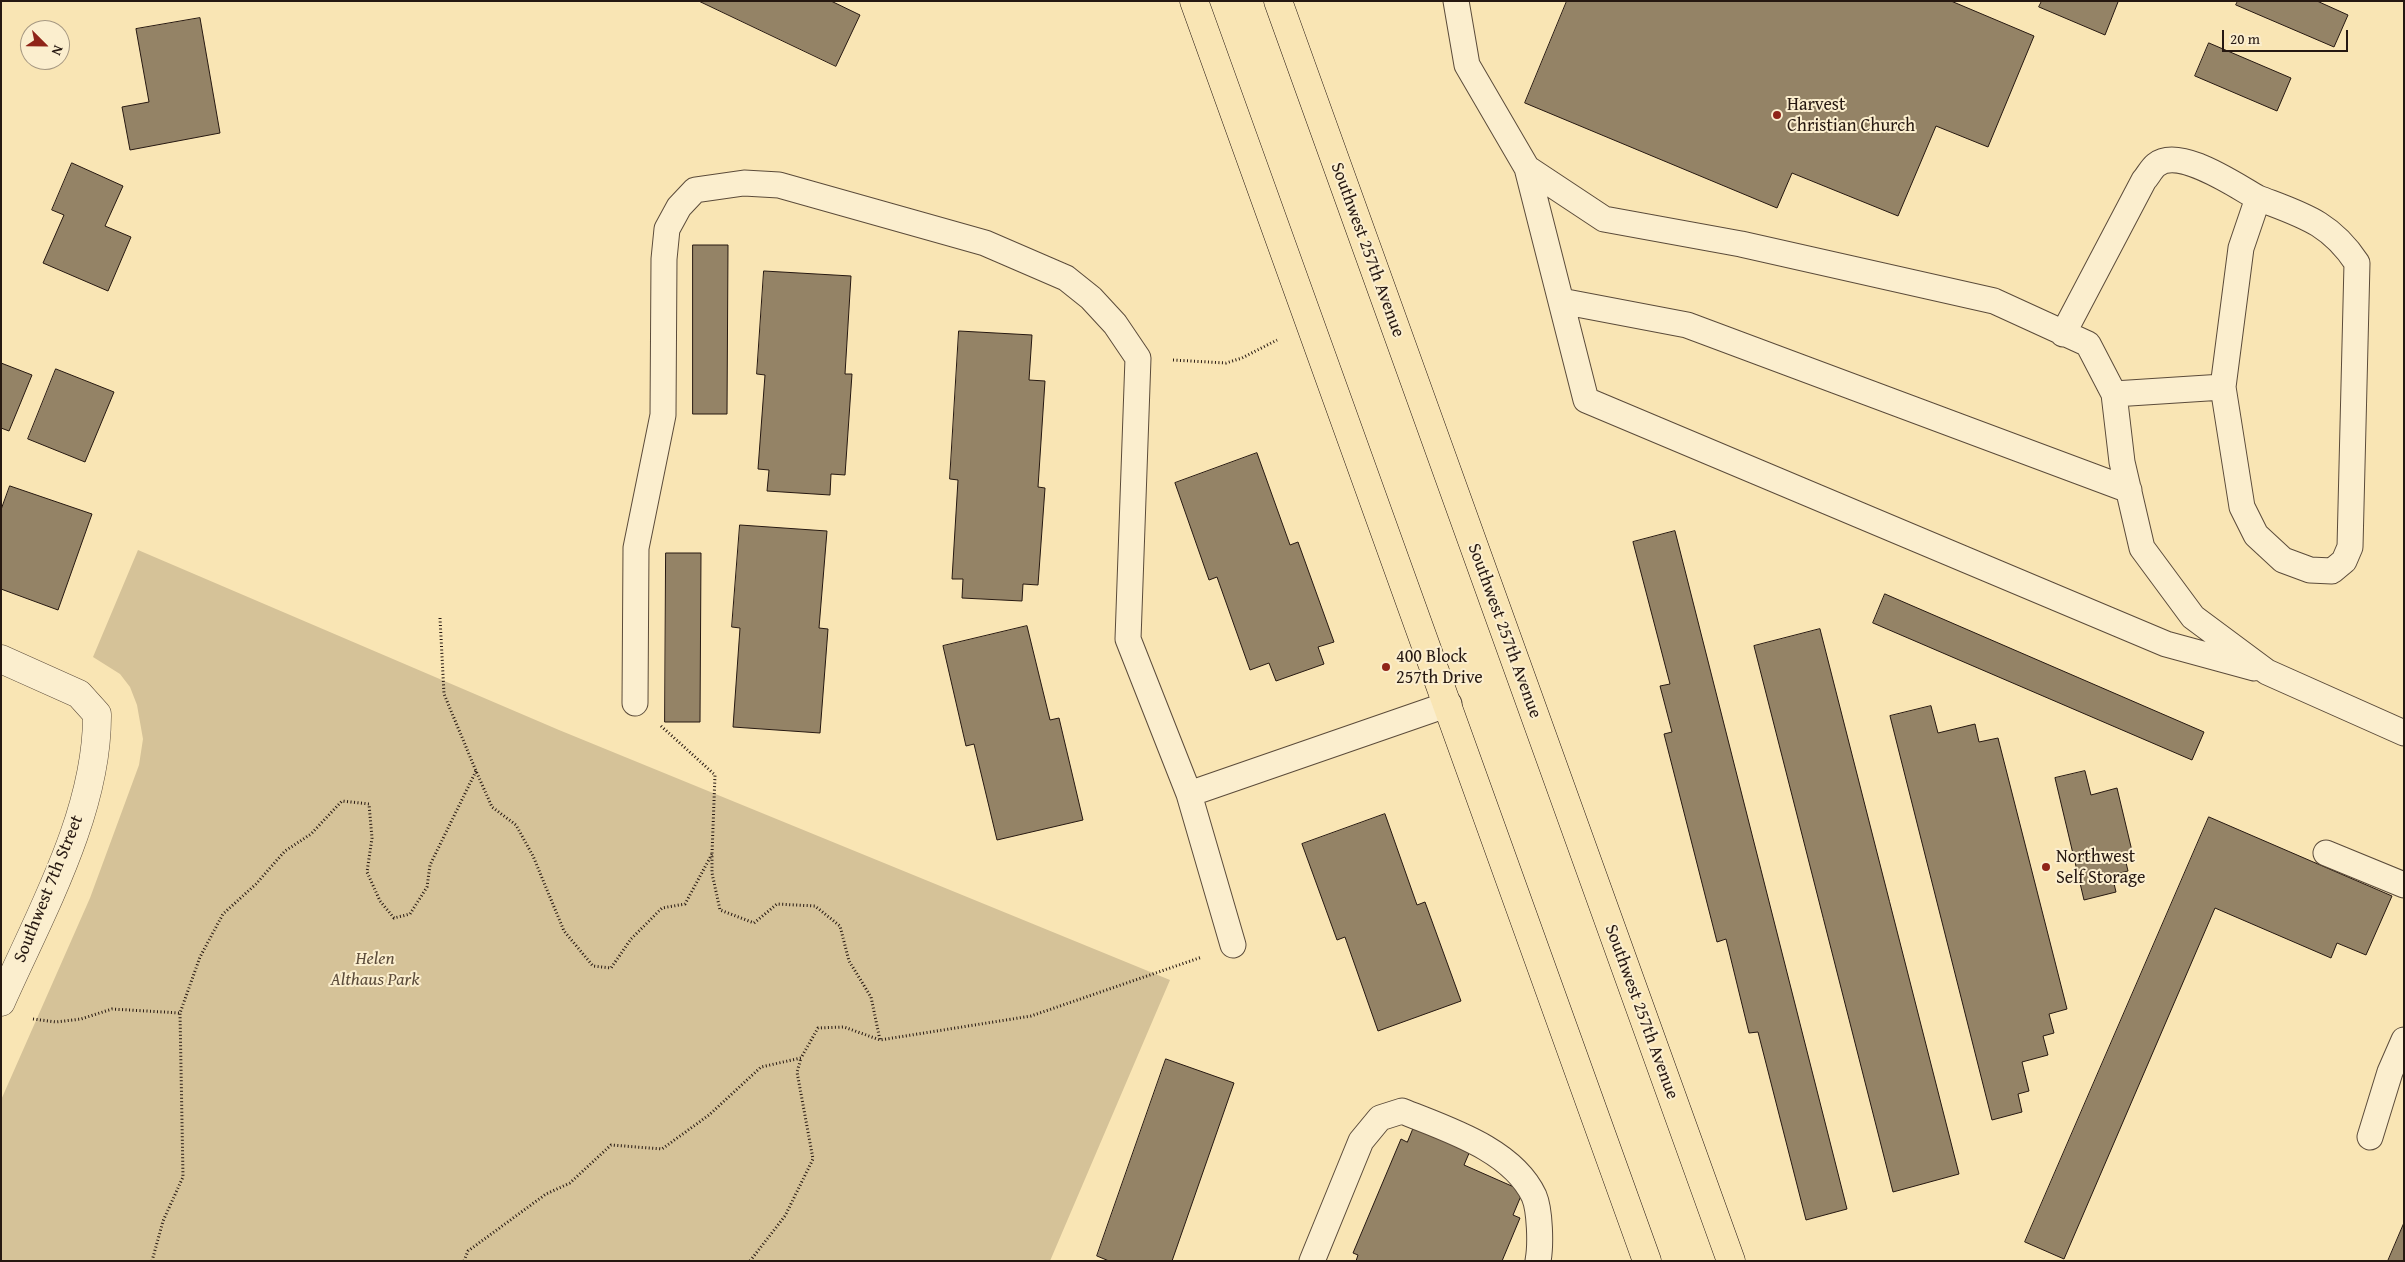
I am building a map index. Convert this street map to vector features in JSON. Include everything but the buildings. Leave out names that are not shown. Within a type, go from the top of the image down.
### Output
[{"type":"main road","points":[[1194,1],[1449,704],[1647,1261]]},
{"type":"main road","name":"Southwest 257th Avenue","points":[[1278,1],[1731,1261]]},
{"type":"street","name":"Southwest 7th Street","points":[[1,659],[79,694],[97,714],[97,742],[90,780],[68,849],[1,1002]]},
{"type":"lane","points":[[1456,1],[1468,65],[1527,168],[1586,400],[2166,644],[2267,672],[2404,733]]},
{"type":"lane","points":[[2063,334],[2144,180],[2157,164],[2173,159],[2192,163],[2258,198],[2322,225],[2345,245],[2357,263],[2350,547],[2344,561],[2332,571],[2310,570],[2283,560],[2256,535],[2242,507],[2223,387],[2241,248],[2258,198]]},
{"type":"lane","points":[[1527,168],[1604,219],[1740,244],[1994,302],[2088,344],[2114,394],[2122,462],[2142,548],[2193,617],[2267,672]]},
{"type":"lane","points":[[636,703],[636,548],[664,415],[664,259],[667,229],[679,207],[694,190],[744,183],[779,185],[985,243],[1066,278],[1091,298],[1115,324],[1138,358],[1128,639],[1189,794],[1233,946]]},
{"type":"lane","points":[[1561,301],[1687,325],[2129,490]]},
{"type":"lane","points":[[2114,394],[2223,387]]},
{"type":"lane","points":[[1189,794],[1449,704]]},
{"type":"lane","points":[[2326,852],[2404,885]]},
{"type":"lane","points":[[2370,1138],[2390,1072],[2404,1040]]},
{"type":"lane","points":[[1312,1261],[1361,1142],[1380,1118],[1402,1111],[1470,1139],[1515,1168],[1534,1197],[1541,1244],[1538,1261]]},
{"type":"path","points":[[1138,358],[1226,363],[1242,358],[1310,323]]},
{"type":"path","points":[[440,618],[444,694],[476,771],[492,807],[516,825],[533,856],[564,931],[594,966],[612,968],[631,939],[662,908],[685,904],[712,854]]},
{"type":"path","points":[[636,703],[715,775],[712,873],[720,910],[754,923],[777,904],[815,906],[840,926],[849,961],[871,997],[880,1040]]},
{"type":"path","points":[[152,1261],[163,1221],[183,1177],[180,1013],[200,957],[223,914],[256,884],[285,852],[311,834],[342,802],[369,804],[372,838],[367,872],[380,901],[394,918],[410,914],[427,887],[430,865],[476,771]]},
{"type":"path","points":[[750,1261],[785,1216],[812,1159],[797,1072],[801,1058],[818,1028],[844,1027],[880,1040],[1031,1016],[1233,946]]},
{"type":"path","points":[[33,1020],[56,1022],[82,1019],[112,1009],[180,1013]]},
{"type":"path","points":[[464,1261],[468,1251],[546,1194],[570,1183],[611,1146],[662,1149],[709,1115],[761,1067],[801,1058]]},
{"type":"green space","name":"Helen Althaus Park","points":[[138,550],[559,730],[1170,980],[1050,1261],[1,1261],[1,1100],[90,898],[139,765],[143,739],[137,705],[130,687],[120,674],[93,657]]},
{"type":"place","name":"Harvest Christian Church","points":[[1777,115]]},
{"type":"place","name":"400 Block 257th Drive","points":[[1386,667]]},
{"type":"place","name":"Northwest Self Storage","points":[[2046,867]]}]
